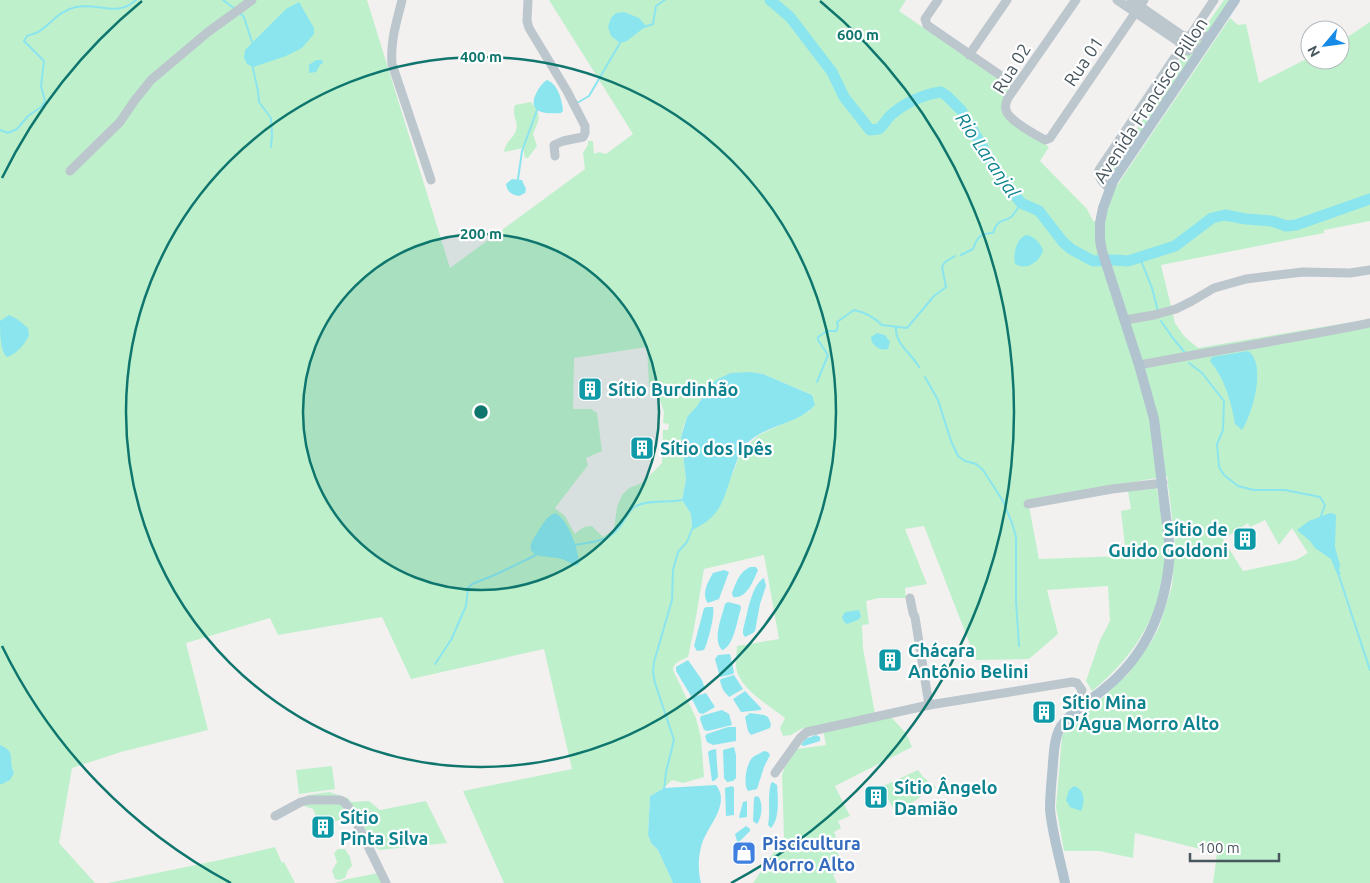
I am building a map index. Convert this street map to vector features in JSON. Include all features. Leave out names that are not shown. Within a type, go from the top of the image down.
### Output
[{"type":"main road","name":"Avenida Francisco Pillon","points":[[1065,883],[1052,820],[1051,788],[1057,735],[1064,722],[1124,670],[1147,639],[1162,606],[1169,568],[1170,550],[1154,419],[1139,365],[1102,251],[1100,223],[1102,208],[1109,188],[1235,0]]},
{"type":"street","points":[[70,171],[116,127],[151,80],[208,32],[252,0]]},
{"type":"street","points":[[402,0],[392,40],[392,64],[430,180]]},
{"type":"street","points":[[528,0],[527,21],[530,28],[585,126],[585,133],[582,137],[554,145],[555,156]]},
{"type":"street","points":[[938,0],[925,19],[929,27],[1016,86]]},
{"type":"street","points":[[969,55],[1007,0]]},
{"type":"street","name":"Rua 02","points":[[1048,139],[1042,138],[1011,118],[1007,112],[1007,100],[1076,0]]},
{"type":"street","points":[[1117,0],[1140,6]]},
{"type":"street","points":[[1131,0],[1185,41],[1189,68]]},
{"type":"street","points":[[1109,188],[1098,174],[1099,170],[1214,0]]},
{"type":"street","name":"Rua 01","points":[[1048,139],[1140,6]]},
{"type":"street","points":[[1185,41],[1210,36]]},
{"type":"street","points":[[1125,320],[1154,316],[1176,309],[1214,288],[1246,279],[1303,272],[1350,273],[1370,270]]},
{"type":"street","points":[[1139,365],[1370,323]]},
{"type":"street","points":[[1028,504],[1112,489],[1163,483]]},
{"type":"street","points":[[910,598],[912,613],[915,617],[929,705]]},
{"type":"street","points":[[775,773],[807,732],[929,705],[1072,682],[1077,683],[1082,690],[1075,713]]},
{"type":"street","points":[[275,816],[305,800],[336,800],[344,802],[350,809],[386,883]]},
{"type":"green space","points":[[0,0],[367,0],[450,268],[585,169],[583,153],[588,145],[588,141],[593,141],[594,154],[599,152],[606,154],[633,134],[549,0],[906,0],[899,11],[1006,84],[1008,91],[1002,110],[1006,118],[1049,147],[1040,161],[1087,209],[1093,221],[1104,222],[1106,209],[1114,190],[1230,18],[1238,25],[1246,24],[1259,83],[1300,62],[1300,70],[1350,70],[1350,35],[1370,22],[1370,221],[1324,230],[1324,233],[1161,265],[1175,323],[1184,336],[1198,348],[1370,319],[1370,883],[1213,883],[1217,853],[1135,833],[1133,858],[1099,851],[1064,851],[1056,807],[1062,736],[1071,723],[1128,674],[1151,642],[1159,627],[1172,586],[1175,543],[1167,476],[1028,501],[1039,559],[1126,556],[1121,511],[1131,509],[1128,491],[1153,487],[1157,489],[1164,530],[1165,554],[1163,578],[1158,600],[1139,640],[1126,658],[1092,691],[1086,681],[1100,640],[1110,621],[1108,586],[1047,590],[1058,634],[1029,659],[976,660],[924,526],[905,529],[927,584],[905,588],[906,598],[879,598],[866,601],[869,624],[862,625],[863,648],[875,714],[801,729],[791,735],[783,736],[780,728],[785,718],[749,689],[738,675],[736,667],[737,646],[779,639],[764,555],[704,569],[688,657],[676,663],[673,670],[696,718],[701,738],[704,777],[683,783],[672,780],[664,788],[650,796],[648,835],[651,843],[658,850],[673,883],[504,883],[463,791],[572,769],[544,649],[411,679],[382,617],[278,635],[270,618],[186,643],[208,730],[121,752],[72,768],[59,843],[95,883],[0,883]],"holes":[[[647,347],[649,386],[659,398],[664,412],[663,423],[669,424],[668,430],[663,430],[662,463],[642,483],[629,488],[622,495],[617,507],[614,529],[603,537],[592,526],[582,528],[575,534],[565,516],[555,508],[588,465],[586,458],[602,451],[597,413],[591,409],[573,409],[574,358]],[[750,372],[763,374],[812,395],[810,411],[759,435],[741,451],[733,473],[692,529],[691,514],[682,500],[686,479],[681,437],[687,417],[697,406],[711,384]],[[1265,520],[1279,545],[1292,528],[1308,553],[1296,560],[1243,571],[1223,539],[1248,523],[1250,527]]]},
{"type":"green space","points":[[1224,0],[1230,0],[1110,178],[1104,177],[1102,173],[1106,167],[1109,169],[1177,70],[1174,67],[1187,48],[1184,47],[1183,40],[1192,41],[1203,25],[1205,27]]},
{"type":"green space","points":[[531,102],[539,117],[533,134],[537,146],[528,158],[525,158],[523,148],[504,152],[506,145],[516,130],[515,105]]},
{"type":"green space","points":[[890,716],[906,733],[912,747],[835,786],[850,816],[838,821],[841,828],[834,832],[837,839],[831,842],[847,868],[833,875],[837,883],[753,883],[784,837],[782,775],[797,749],[826,745],[823,730]]},
{"type":"green space","points":[[332,766],[335,789],[299,794],[296,770]]},
{"type":"green space","points":[[918,770],[923,777],[936,787],[896,813],[881,787]]},
{"type":"green space","points":[[329,792],[348,798],[351,802],[369,801],[380,810],[426,801],[447,843],[380,850],[373,845],[357,813],[350,817],[349,822],[343,826],[340,820],[331,822],[317,818],[313,809],[304,806],[301,799],[308,795]]},
{"type":"green space","points":[[275,847],[282,863],[284,862],[295,883],[108,883],[220,860]]},
{"type":"green space","points":[[338,849],[345,849],[350,857],[352,866],[345,878],[339,880],[335,879],[332,871],[337,862],[334,853]]},
{"type":"green space","points":[[378,873],[383,883],[335,883],[348,879]]},
{"type":"water","points":[[299,2],[314,28],[314,34],[302,48],[286,56],[253,67],[247,64],[244,58],[245,50],[286,9]]},
{"type":"water","points":[[624,12],[639,18],[646,26],[627,41],[620,43],[611,36],[608,27],[611,18],[616,13]]},
{"type":"water","points":[[316,60],[322,60],[323,63],[316,72],[309,73],[309,65]]},
{"type":"water","points":[[547,80],[554,85],[559,93],[563,111],[561,113],[540,112],[534,106],[536,93]]},
{"type":"water","points":[[512,179],[522,180],[526,189],[525,193],[519,196],[514,195],[507,189],[506,184]]},
{"type":"water","points":[[1026,235],[1037,240],[1043,251],[1036,262],[1028,266],[1019,266],[1015,264],[1015,251],[1020,240]]},
{"type":"water","points":[[9,315],[28,328],[29,335],[14,354],[7,357],[3,351],[0,336],[0,321]]},
{"type":"water","points":[[877,333],[885,335],[890,342],[888,349],[879,348],[874,345],[871,337]]},
{"type":"water","points":[[1248,351],[1254,357],[1257,366],[1257,377],[1254,401],[1242,430],[1235,424],[1227,391],[1220,375],[1210,361],[1212,357]]},
{"type":"water","points":[[750,372],[763,374],[812,395],[815,405],[798,417],[748,442],[739,455],[725,495],[717,511],[711,518],[692,530],[691,514],[682,500],[686,479],[681,437],[687,417],[697,406],[711,384],[718,379],[731,373]]},
{"type":"water","points":[[555,513],[560,516],[568,528],[575,543],[579,558],[579,564],[576,566],[562,559],[536,555],[532,552],[532,542],[544,522]]},
{"type":"water","points":[[1330,513],[1336,516],[1335,547],[1341,574],[1337,574],[1331,559],[1315,548],[1297,530],[1309,521]]},
{"type":"water","points":[[750,567],[756,567],[758,570],[752,584],[742,595],[733,597],[732,593],[738,578]]},
{"type":"water","points":[[724,570],[729,572],[719,599],[708,603],[705,592],[709,580],[713,573]]},
{"type":"water","points":[[764,578],[766,586],[760,604],[755,631],[745,637],[743,630],[750,601],[756,587]]},
{"type":"water","points":[[728,602],[740,605],[741,608],[732,639],[726,648],[722,650],[719,645],[718,634],[725,604]]},
{"type":"water","points":[[713,607],[711,628],[704,650],[697,651],[694,646],[704,608]]},
{"type":"water","points":[[859,610],[861,617],[858,620],[847,624],[844,622],[842,617],[845,612]]},
{"type":"water","points":[[730,654],[734,672],[733,674],[720,677],[715,659],[718,655]]},
{"type":"water","points":[[688,660],[702,680],[705,689],[691,696],[676,671],[676,667]]},
{"type":"water","points":[[734,675],[743,689],[729,697],[723,690],[720,681]]},
{"type":"water","points":[[745,691],[761,710],[741,712],[733,699]]},
{"type":"water","points":[[706,693],[715,707],[703,714],[699,713],[692,699]]},
{"type":"water","points":[[722,710],[729,714],[732,725],[708,731],[704,730],[700,719],[701,716]]},
{"type":"water","points":[[750,713],[768,717],[771,724],[770,728],[751,735],[748,731],[745,717]]},
{"type":"water","points":[[728,727],[736,727],[736,741],[713,745],[707,742],[705,736],[707,734]]},
{"type":"water","points":[[816,735],[820,737],[820,741],[804,746],[801,745],[805,739]]},
{"type":"water","points":[[0,745],[9,751],[14,773],[10,780],[2,784],[0,784]]},
{"type":"water","points":[[734,747],[736,778],[733,781],[727,782],[724,778],[723,750]]},
{"type":"water","points":[[716,749],[718,777],[712,781],[708,752]]},
{"type":"water","points":[[764,751],[770,755],[757,789],[748,791],[746,779],[749,764],[753,757]]},
{"type":"water","points":[[773,782],[777,785],[778,808],[776,819],[771,828],[768,825],[769,794],[771,783]]},
{"type":"water","points":[[716,785],[721,800],[716,816],[701,847],[699,874],[701,883],[673,883],[658,850],[651,843],[648,835],[650,796],[664,788]]},
{"type":"water","points":[[732,786],[734,788],[734,815],[726,816],[725,788]]},
{"type":"water","points":[[1074,786],[1080,790],[1083,796],[1081,811],[1070,807],[1066,800],[1069,790]]},
{"type":"water","points":[[756,796],[759,797],[761,807],[761,814],[757,824],[753,821],[754,798]]},
{"type":"water","points":[[747,801],[747,817],[740,818],[743,802]]},
{"type":"water","points":[[746,826],[750,831],[739,842],[737,841],[735,834]]},
{"type":"waterway","points":[[0,130],[8,133],[17,129],[45,101],[41,86],[44,61],[24,41],[27,36],[37,33],[61,13],[71,8],[92,6],[114,9],[129,5],[136,0]]},
{"type":"waterway","points":[[223,0],[235,9]]},
{"type":"waterway","points":[[644,27],[653,24],[656,6],[665,0]]},
{"type":"waterway","name":"Rio Laranjal","points":[[770,0],[790,17],[832,72],[844,97],[870,130],[879,129],[892,114],[909,103],[921,97],[941,92],[961,110],[996,170],[1021,203],[1039,211],[1063,242],[1071,249],[1093,261],[1128,261],[1175,246],[1212,218],[1225,215],[1272,221],[1286,226],[1296,225],[1370,199]]},
{"type":"waterway","points":[[240,13],[244,17],[252,42]]},
{"type":"waterway","points":[[577,103],[589,96],[620,43]]},
{"type":"waterway","points":[[252,64],[259,102],[271,118],[271,147]]},
{"type":"waterway","points":[[518,179],[522,151],[537,110]]},
{"type":"waterway","points":[[961,255],[973,249],[980,237],[993,233],[999,223],[1011,217],[1021,203]]},
{"type":"waterway","points":[[817,382],[828,355],[818,337],[827,331],[836,331],[838,327],[837,322],[854,310],[869,315],[882,325],[907,328],[934,296],[946,287],[942,267],[945,262],[955,256]]},
{"type":"waterway","points":[[1140,258],[1152,288],[1158,311]]},
{"type":"waterway","points":[[1161,321],[1186,354]]},
{"type":"waterway","points":[[896,328],[898,339],[919,367]]},
{"type":"waterway","points":[[1189,363],[1202,373],[1224,401],[1223,430],[1217,444],[1219,467],[1224,475],[1238,486],[1254,490],[1285,490],[1320,497],[1325,505],[1321,516]]},
{"type":"waterway","points":[[925,377],[938,400],[951,441],[958,456],[965,461],[976,464],[983,470],[1003,501],[1012,523],[1016,537],[1016,601],[1019,646]]},
{"type":"waterway","points":[[574,545],[607,538],[617,530],[636,506],[653,502],[682,500]]},
{"type":"waterway","points":[[664,790],[666,772],[674,740],[655,683],[654,662],[672,600],[673,570],[678,552],[687,542],[692,529]]},
{"type":"waterway","points":[[435,664],[451,640],[466,606],[468,588],[472,584],[536,555]]},
{"type":"waterway","points":[[1338,573],[1370,670]]},
{"type":"place","name":"Sítio Burdinhão","points":[[590,389]]},
{"type":"place","name":"Sítio dos Ipês","points":[[642,448]]},
{"type":"place","name":"Sítio de Guido Goldoni","points":[[1245,539]]},
{"type":"place","name":"Chácara Antônio Belini","points":[[890,660]]},
{"type":"place","name":"Sítio Mina D'Água Morro Alto","points":[[1044,712]]},
{"type":"place","name":"Sítio Ângelo Damião","points":[[876,797]]},
{"type":"place","name":"Sítio Pinta Silva","points":[[323,827]]},
{"type":"place","name":"Piscicultura Morro Alto","points":[[744,853]]}]
